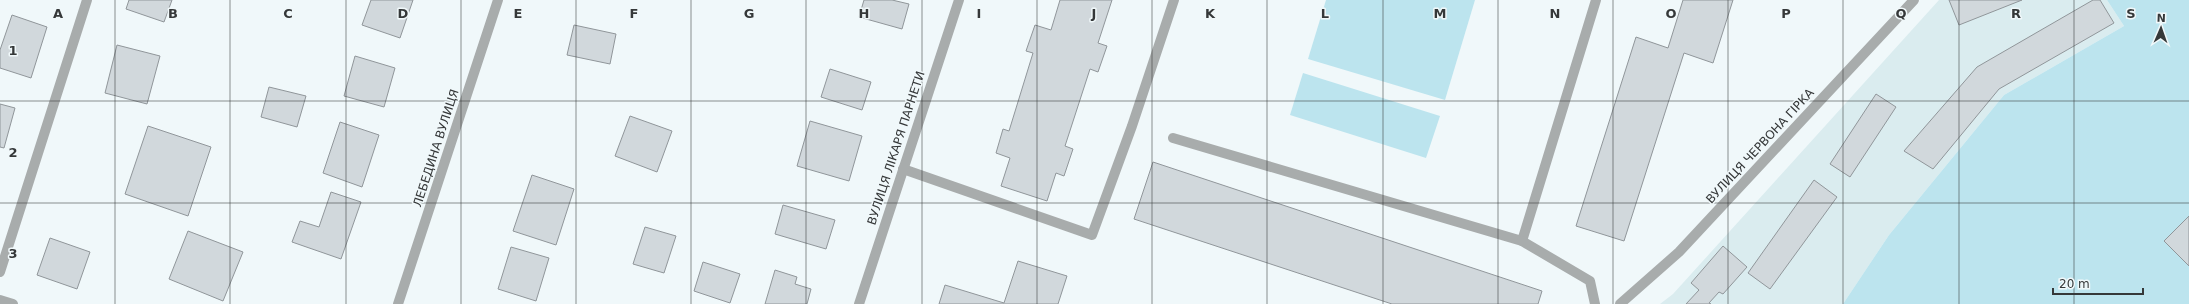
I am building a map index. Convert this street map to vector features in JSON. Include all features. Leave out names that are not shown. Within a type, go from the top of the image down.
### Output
[{"type":"street","points":[[0,272],[87,0]]},
{"type":"street","name":"ЛЕБЕДИНА ВУЛИЦЯ","points":[[398,304],[498,0]]},
{"type":"street","name":"ВУЛИЦЯ ЛІКАРЯ ПАРНЕТИ","points":[[858,304],[959,0]]},
{"type":"street","points":[[903,169],[1092,235],[1132,126],[1174,0]]},
{"type":"street","points":[[1522,241],[1596,0]]},
{"type":"street","name":"ВУЛИЦЯ ЧЕРВОНА ГІРКА","points":[[1620,304],[1680,252],[1914,0]]},
{"type":"street","points":[[1172,138],[1522,241],[1590,281],[1595,304]]},
{"type":"street","points":[[0,300],[13,304]]},
{"type":"shaded area","points":[[1326,0],[1475,0],[1445,100],[1308,59]]},
{"type":"shaded area","points":[[1939,0],[2107,0],[2124,26],[2004,95],[1889,235],[1843,304],[1660,304],[1673,294]]},
{"type":"shaded area","points":[[2107,0],[2189,0],[2189,304],[1843,304],[1889,235],[2004,95],[2124,26]]},
{"type":"shaded area","points":[[1303,73],[1440,116],[1426,158],[1290,115]]},
{"type":"building","points":[[129,0],[172,0],[164,22],[126,9]]},
{"type":"building","points":[[371,0],[413,0],[400,38],[362,25]]},
{"type":"building","points":[[864,0],[892,0],[909,4],[902,29],[859,17]]},
{"type":"building","points":[[1060,0],[1112,0],[1098,43],[1107,46],[1098,72],[1090,69],[1065,146],[1073,149],[1064,176],[1056,173],[1047,201],[1001,186],[1010,158],[996,153],[1003,129],[1009,131],[1033,53],[1026,51],[1035,25],[1051,30]]},
{"type":"building","points":[[1683,0],[1733,0],[1713,63],[1684,53],[1624,241],[1576,226],[1636,37],[1668,48]]},
{"type":"building","points":[[1949,0],[2022,0],[1959,25]]},
{"type":"building","points":[[2093,0],[2100,0],[2114,23],[1999,89],[1933,169],[1904,151],[1977,67]]},
{"type":"building","points":[[12,15],[47,27],[31,78],[0,68],[0,50]]},
{"type":"building","points":[[574,25],[616,34],[610,64],[567,55]]},
{"type":"building","points":[[117,45],[160,56],[147,104],[105,93]]},
{"type":"building","points":[[355,56],[395,68],[384,107],[344,96]]},
{"type":"building","points":[[830,69],[871,82],[862,110],[821,97]]},
{"type":"building","points":[[269,87],[306,96],[297,127],[261,117]]},
{"type":"building","points":[[1876,94],[1896,107],[1850,177],[1830,164]]},
{"type":"building","points":[[0,104],[15,108],[4,148],[0,147]]},
{"type":"building","points":[[630,116],[672,131],[657,172],[615,156]]},
{"type":"building","points":[[810,121],[862,136],[849,181],[797,166]]},
{"type":"building","points":[[340,122],[379,135],[362,187],[323,173]]},
{"type":"building","points":[[148,126],[211,147],[188,216],[125,194]]},
{"type":"building","points":[[1153,162],[1542,291],[1538,304],[1392,304],[1134,219]]},
{"type":"building","points":[[532,175],[574,189],[556,245],[513,231]]},
{"type":"building","points":[[1814,180],[1837,197],[1770,289],[1748,273]]},
{"type":"building","points":[[331,192],[361,202],[341,259],[292,242],[300,221],[319,227]]},
{"type":"building","points":[[783,205],[835,220],[826,249],[775,234]]},
{"type":"building","points":[[2189,216],[2189,266],[2164,241]]},
{"type":"building","points":[[645,227],[676,236],[664,273],[633,264]]},
{"type":"building","points":[[188,231],[243,252],[223,301],[169,279]]},
{"type":"building","points":[[50,238],[90,252],[77,289],[37,275]]},
{"type":"building","points":[[1723,246],[1747,267],[1723,294],[1719,292],[1709,303],[1711,304],[1686,304],[1699,290],[1691,283]]},
{"type":"building","points":[[511,247],[549,258],[536,301],[498,289]]},
{"type":"building","points":[[1018,261],[1067,276],[1058,304],[939,304],[945,285],[1004,303]]},
{"type":"building","points":[[703,262],[740,274],[730,303],[694,291]]},
{"type":"building","points":[[775,270],[797,277],[795,284],[811,289],[807,304],[765,304]]}]
